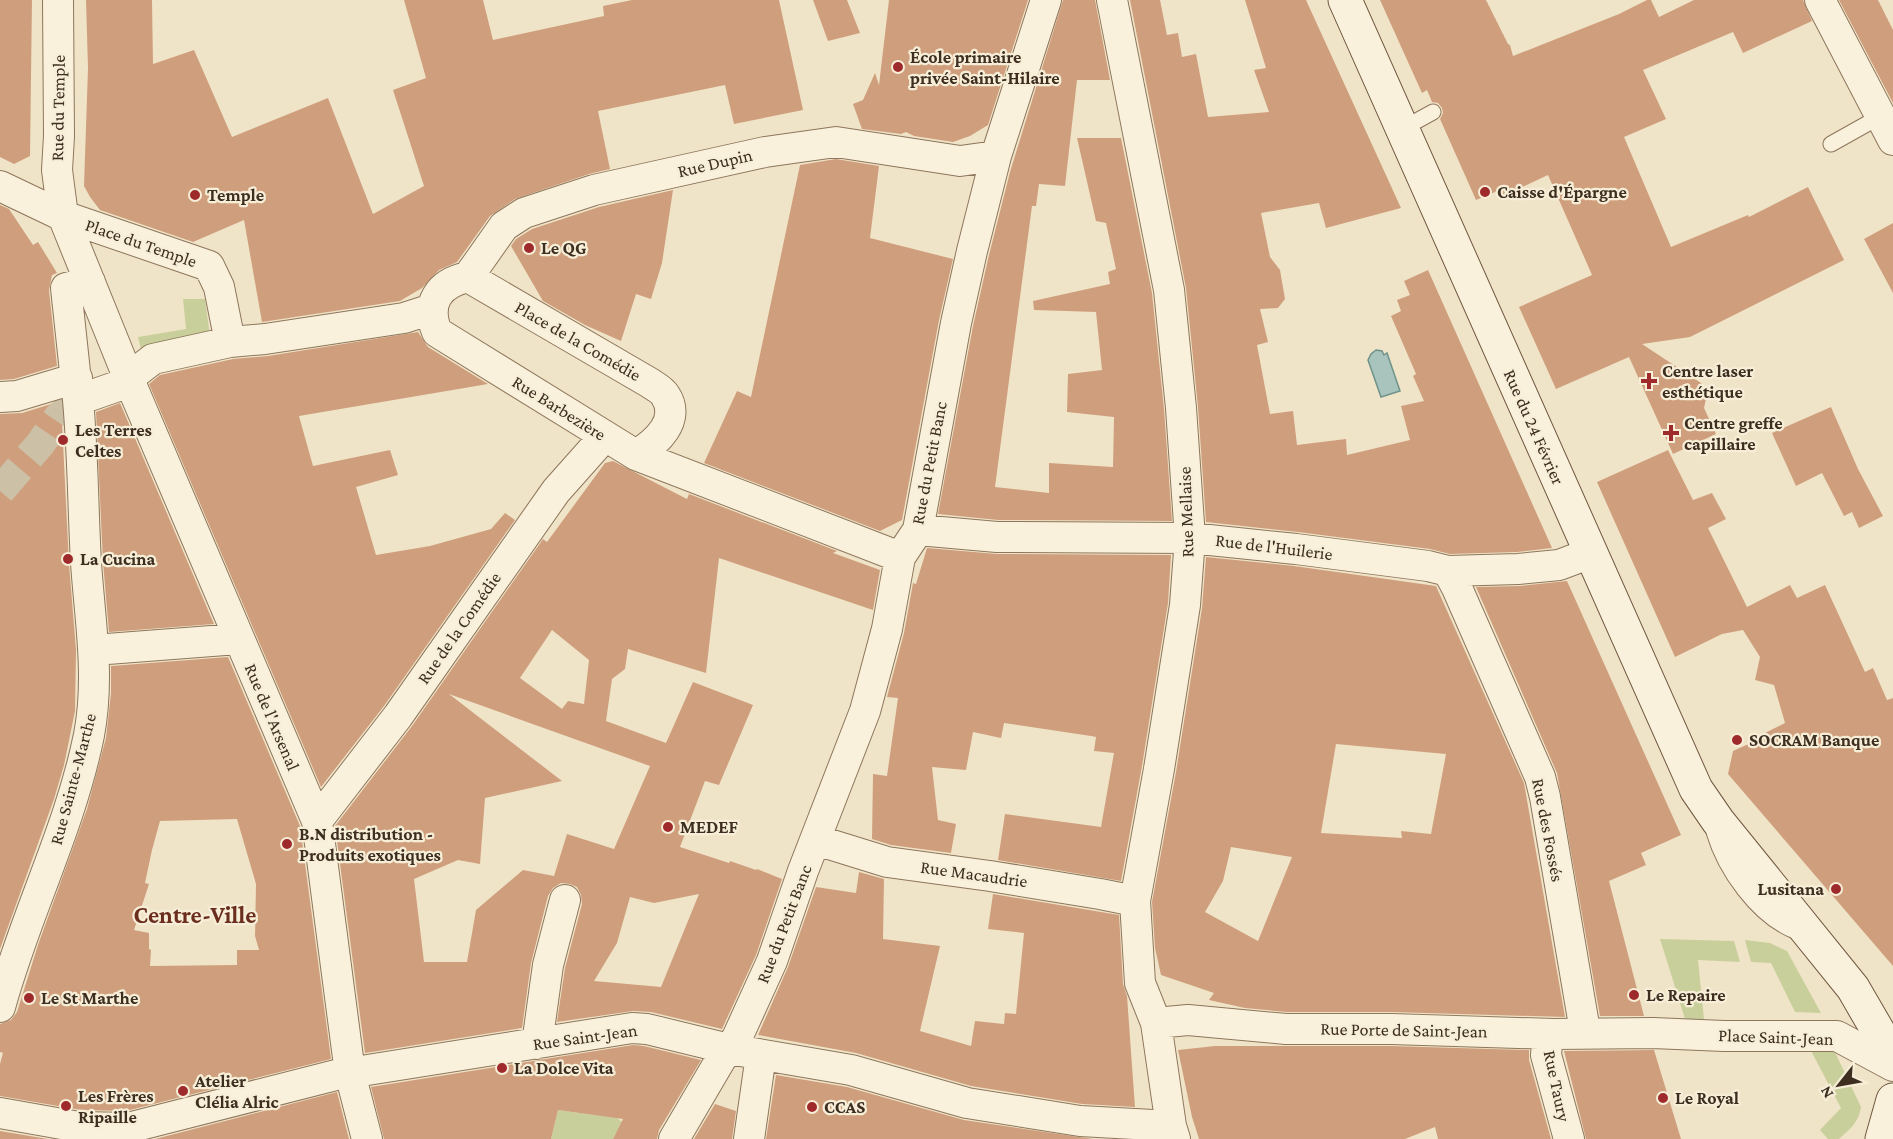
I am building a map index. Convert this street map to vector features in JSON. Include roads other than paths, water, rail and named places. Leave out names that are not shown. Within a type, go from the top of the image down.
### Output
[{"type":"main road","name":"Rue du 24 Février","points":[[1345,0],[1683,762],[1707,806],[1812,936]]},
{"type":"main road","points":[[1812,936],[1853,988],[1893,1057]]},
{"type":"main road","points":[[1853,988],[1893,1018]]},
{"type":"street","name":"Rue du Temple","points":[[58,0],[57,170],[63,216]]},
{"type":"street","name":"Rue du Petit Banc","points":[[674,1139],[720,1059],[737,1038],[772,961],[865,711],[887,629],[900,557],[918,530],[956,323],[996,156],[1046,0]]},
{"type":"street","name":"Rue Mellaise","points":[[1112,0],[1169,290],[1181,408],[1190,538],[1185,605],[1135,901],[1140,983],[1156,1023],[1173,1132]]},
{"type":"street","points":[[1820,0],[1886,115]]},
{"type":"street","name":"Rue Dupin","points":[[468,277],[504,226],[524,213],[617,185],[765,152],[836,142],[960,161],[996,156]]},
{"type":"street","points":[[0,186],[63,216]]},
{"type":"street","name":"Place du Temple","points":[[63,216],[129,378]]},
{"type":"street","name":"Place du Temple","points":[[63,216],[209,266],[219,287],[230,342]]},
{"type":"street","points":[[0,397],[118,386],[153,359],[230,342],[265,339],[404,318],[432,309],[438,293],[447,284],[468,277]]},
{"type":"street","name":"Place de la Comédie","points":[[468,277],[650,383],[664,394],[670,410],[665,430],[654,444],[636,455]]},
{"type":"street","points":[[77,389],[66,288],[90,282]]},
{"type":"street","name":"Rue Barbezière","points":[[432,309],[437,332],[636,455],[900,557]]},
{"type":"street","name":"Rue de l'Arsenal","points":[[129,378],[317,821],[350,1072],[367,1139]]},
{"type":"street","name":"Rue Sainte-Marthe","points":[[0,1007],[77,778],[94,700],[94,650],[86,564],[77,389]]},
{"type":"street","name":"Rue de la Comédie","points":[[317,821],[398,716],[556,491],[604,437]]},
{"type":"street","name":"Rue de l'Huilerie","points":[[918,530],[997,537],[1190,538],[1296,549],[1428,566],[1448,571],[1559,565],[1591,553]]},
{"type":"street","name":"Rue des Fossés","points":[[1448,571],[1540,777],[1582,1014],[1589,1033]]},
{"type":"street","points":[[94,650],[238,639]]},
{"type":"street","name":"Rue Macaudrie","points":[[816,840],[887,862],[1045,885],[1135,901]]},
{"type":"street","points":[[537,1044],[548,965],[564,900]]},
{"type":"street","name":"Rue Porte de Saint-Jean","points":[[1156,1023],[1188,1020],[1286,1029],[1391,1029],[1554,1034],[1653,1033]]},
{"type":"street","name":"Rue Saint-Jean","points":[[0,1113],[129,1133],[350,1072],[632,1029],[647,1029],[729,1049],[851,1070],[968,1103],[1080,1121],[1173,1132]]},
{"type":"street","name":"Place Saint-Jean","points":[[1653,1033],[1836,1036],[1893,1066]]},
{"type":"street","name":"Rue Taury","points":[[1554,1034],[1547,1043],[1546,1054],[1569,1139]]},
{"type":"street","points":[[749,1139],[761,1055]]},
{"type":"lane","points":[[1402,129],[1433,112]]},
{"type":"lane","points":[[1831,144],[1886,115]]},
{"type":"lane","points":[[1707,806],[1719,848],[1729,868],[1766,914],[1791,930],[1812,936]]},
{"type":"water","points":[[1376,350],[1382,351],[1384,355],[1387,353],[1400,391],[1381,397],[1368,360]]},
{"type":"tunnel","points":[[0,491],[41,443],[58,418],[78,400]]},
{"type":"place","name":"École primaire privée Saint-Hilaire","points":[[898,67]]},
{"type":"place","name":"Caisse d'Épargne","points":[[1485,192]]},
{"type":"place","name":"Temple","points":[[195,195]]},
{"type":"place","name":"Le QG","points":[[529,248]]},
{"type":"place","name":"Centre laser esthétique","points":[[1649,381]]},
{"type":"place","name":"Centre greffe capillaire","points":[[1671,433]]},
{"type":"place","name":"Les Terres Celtes","points":[[63,440]]},
{"type":"place","name":"La Cucina","points":[[68,559]]},
{"type":"place","name":"SOCRAM Banque","points":[[1737,740]]},
{"type":"place","name":"MEDEF","points":[[668,827]]},
{"type":"place","name":"B.N distribution - Produits exotiques","points":[[287,844]]},
{"type":"place","name":"Lusitana","points":[[1836,889]]},
{"type":"place","name":"Le Repaire","points":[[1634,995]]},
{"type":"place","name":"Le St Marthe","points":[[29,998]]},
{"type":"place","name":"La Dolce Vita","points":[[502,1068]]},
{"type":"place","name":"Atelier Clélia Alric","points":[[183,1091]]},
{"type":"place","name":"Le Royal","points":[[1663,1098]]},
{"type":"place","name":"Les Frères Ripaille","points":[[66,1106]]},
{"type":"place","name":"CCAS","points":[[812,1107]]},
{"type":"district","name":"Centre-Ville","points":[[195,915]]}]
